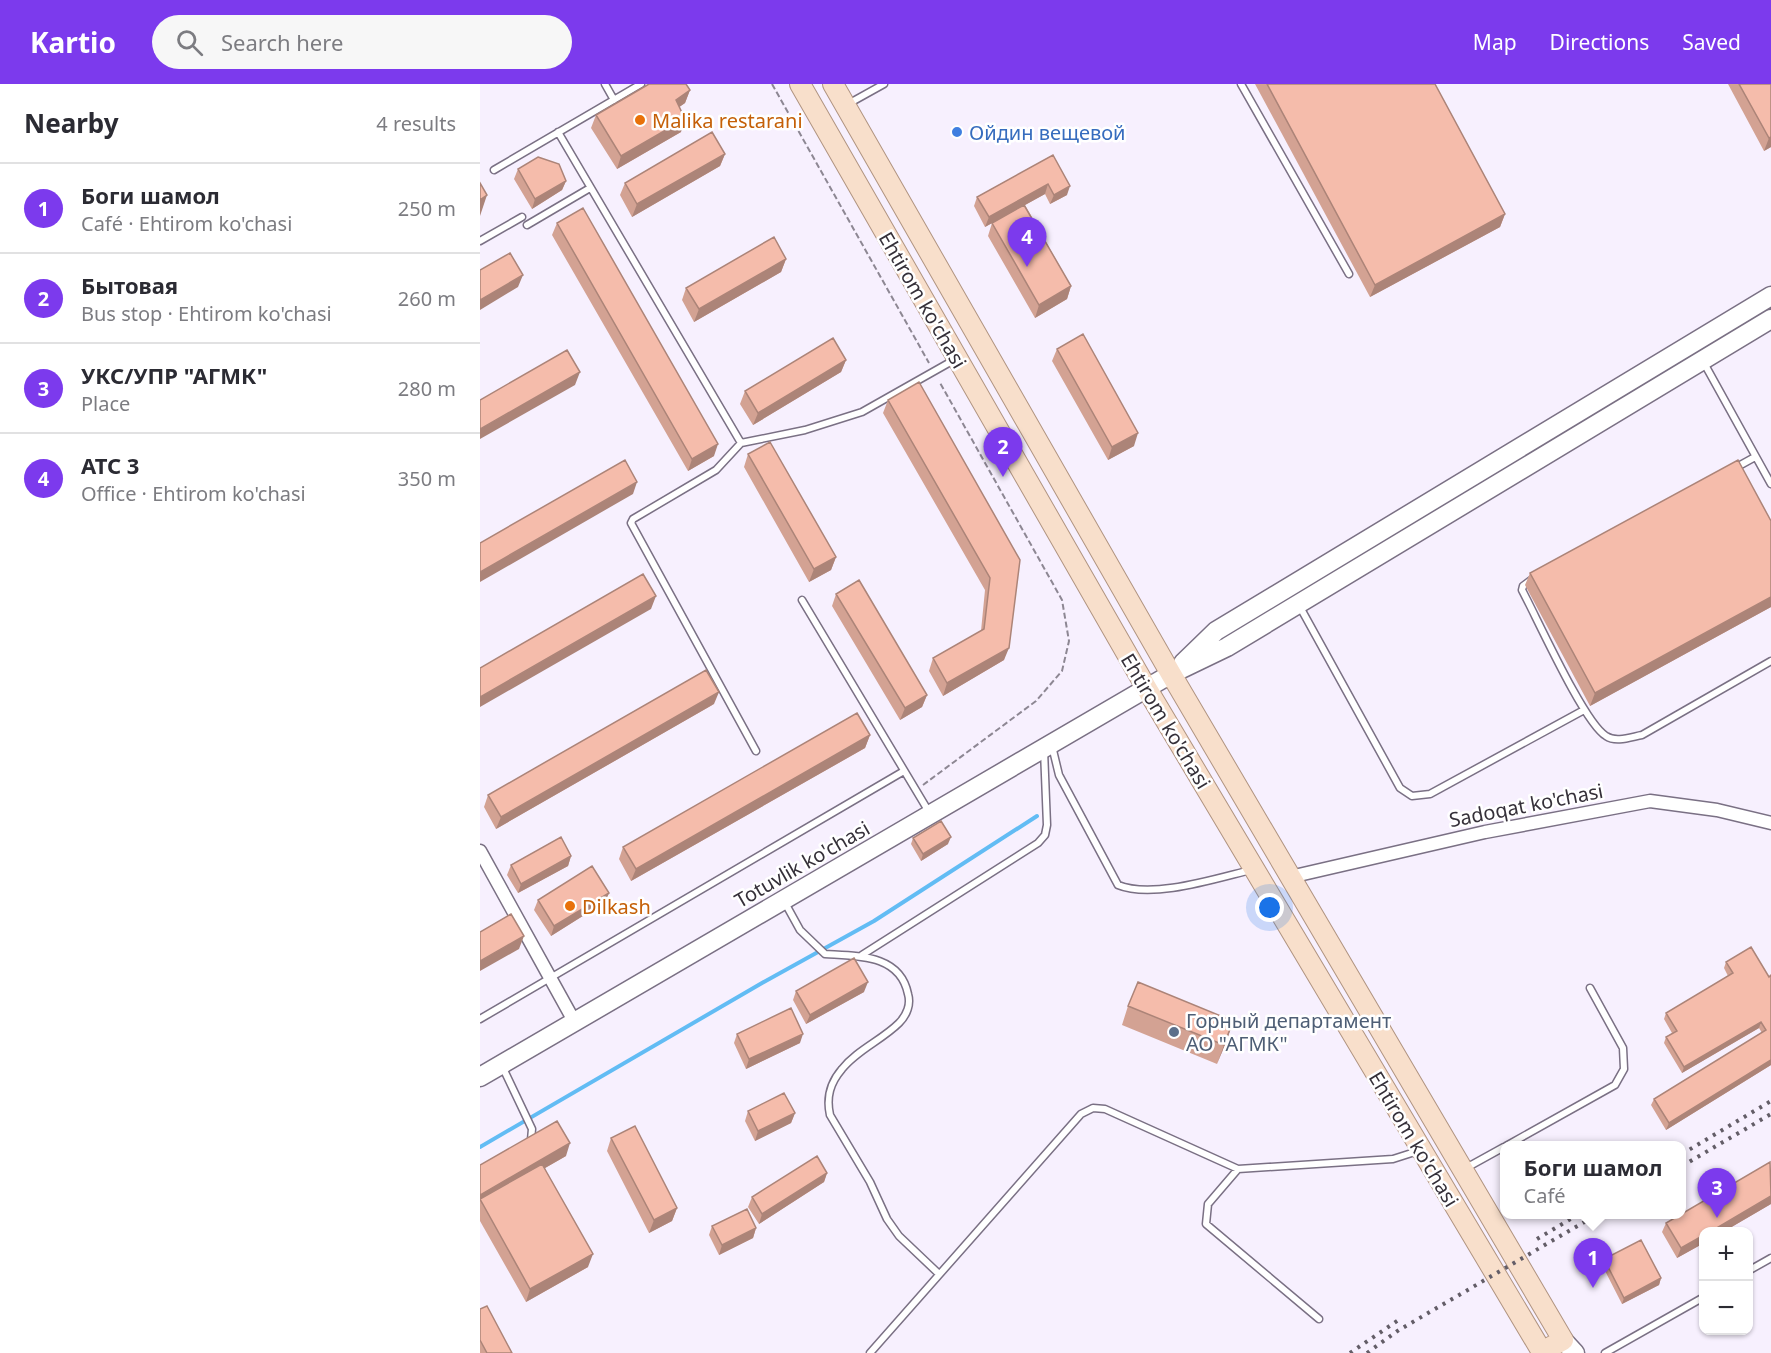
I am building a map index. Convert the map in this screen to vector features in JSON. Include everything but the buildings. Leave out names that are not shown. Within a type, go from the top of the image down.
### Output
[{"type":"main road","name":"Ehtirom ko'chasi","points":[[800,84],[1147,689],[1542,1353]]},
{"type":"main road","name":"Ehtirom ko'chasi","points":[[832,84],[1171,674],[1569,1346]]},
{"type":"main road","points":[[1171,674],[1216,631],[1771,296]]},
{"type":"main road","points":[[1171,674],[1227,647],[1771,319]]},
{"type":"main road","name":"Totuvlik ko'chasi","points":[[480,1077],[1171,674]]},
{"type":"main road","points":[[1542,1353],[1569,1346]]},
{"type":"street","name":"Sadoqat ko'chasi","points":[[1290,877],[1485,832],[1650,801],[1717,810],[1771,823]]},
{"type":"street","points":[[480,851],[574,1021]]},
{"type":"lane","points":[[605,84],[614,100]]},
{"type":"lane","points":[[494,170],[641,84]]},
{"type":"lane","points":[[845,106],[884,84]]},
{"type":"lane","points":[[1241,84],[1349,274]]},
{"type":"lane","points":[[558,132],[741,443]]},
{"type":"lane","points":[[527,225],[590,188]]},
{"type":"lane","points":[[480,241],[522,217]]},
{"type":"lane","points":[[756,751],[631,523],[633,519],[716,470],[741,443],[805,430],[862,412],[957,358]]},
{"type":"lane","points":[[1702,360],[1771,484]]},
{"type":"lane","points":[[1724,474],[1755,457]]},
{"type":"lane","points":[[1537,576],[1522,586],[1522,590],[1584,710],[1606,736],[1620,740],[1642,735],[1771,661]]},
{"type":"lane","points":[[802,600],[931,815]]},
{"type":"lane","points":[[1298,603],[1400,788],[1412,796],[1430,794],[1584,710]]},
{"type":"lane","points":[[1048,747],[1059,775],[1118,885],[1132,890],[1198,883],[1254,870]]},
{"type":"lane","points":[[862,955],[1038,843],[1045,835],[1047,825],[1048,747]]},
{"type":"lane","points":[[480,1019],[904,771]]},
{"type":"lane","points":[[784,900],[800,930],[825,954],[862,955],[883,961],[896,970],[906,984],[909,1008],[901,1021],[885,1036],[843,1067],[830,1086],[827,1102],[830,1115],[870,1182],[887,1219],[899,1236],[939,1274]]},
{"type":"lane","points":[[1514,1141],[1615,1085],[1624,1069],[1623,1048],[1590,988]]},
{"type":"lane","points":[[501,1065],[532,1129],[531,1139],[523,1145]]},
{"type":"lane","points":[[870,1353],[1081,1114],[1093,1108],[1105,1109],[1238,1169],[1393,1159],[1421,1149]]},
{"type":"lane","points":[[1463,1170],[1500,1149]]},
{"type":"lane","points":[[1238,1169],[1208,1204],[1206,1224],[1319,1319]]},
{"type":"lane","points":[[1753,1269],[1771,1258]]},
{"type":"lane","points":[[1605,1353],[1699,1300]]},
{"type":"path","points":[[772,84],[1062,600],[1069,641],[1062,671],[1036,701],[916,790]]},
{"type":"waterway","points":[[480,1147],[762,983],[874,921],[1037,816]]},
{"type":"railway","points":[[1686,1152],[1771,1101]]},
{"type":"railway","points":[[1686,1164],[1771,1114]]},
{"type":"railway","points":[[1537,1239],[1571,1219]]},
{"type":"railway","points":[[1367,1353],[1399,1330],[1589,1219]]},
{"type":"railway","points":[[1350,1353],[1400,1319]]},
{"type":"place","name":"Malika restarani","points":[[640,120]]},
{"type":"place","name":"Ойдин вещевой","points":[[957,132]]},
{"type":"place","name":"АТС 3","points":[[1027,267]]},
{"type":"place","name":"Бытовая","points":[[1003,477]]},
{"type":"place","name":"Dilkash","points":[[570,906]]},
{"type":"place","name":"Горный департамент АО \"АГМК\"","points":[[1174,1032]]},
{"type":"place","name":"УКС/УПР \"АГМК\"","points":[[1717,1218]]},
{"type":"place","name":"Боги шамол","points":[[1593,1288]]}]
